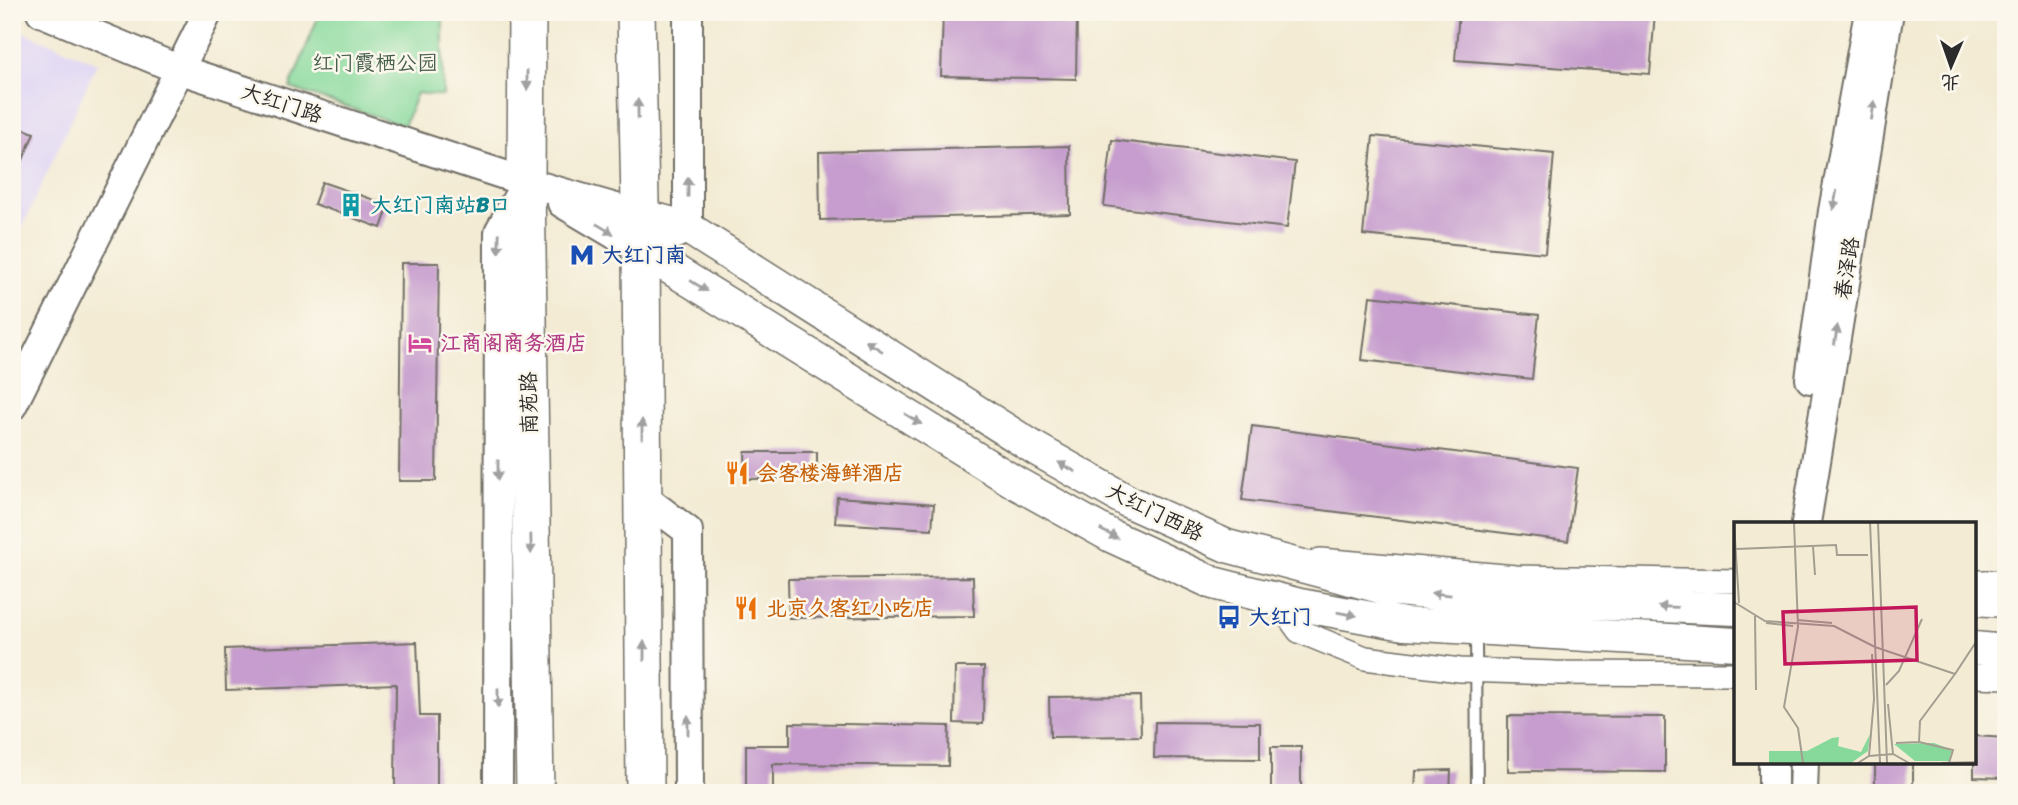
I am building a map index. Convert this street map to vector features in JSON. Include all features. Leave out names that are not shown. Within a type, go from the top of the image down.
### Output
[{"type":"highway","name":"南苑路","points":[[527,12],[526,181],[535,793]]},
{"type":"highway","points":[[636,12],[641,233],[645,793]]},
{"type":"main road","name":"大红门西路","points":[[641,233],[688,228],[1036,449],[1129,502],[1227,546],[1388,589],[1488,599],[1734,609]]},
{"type":"main road","name":"大红门西路","points":[[641,233],[1016,482],[1111,536],[1213,583],[1276,599],[1404,624],[1734,644]]},
{"type":"main road","points":[[1976,599],[2006,601]]},
{"type":"main road","points":[[1976,648],[2006,651]]},
{"type":"street","name":"大红门路","points":[[41,12],[178,69],[526,181],[641,233]]},
{"type":"street","points":[[12,406],[208,12]]},
{"type":"street","points":[[688,12],[688,228]]},
{"type":"street","name":"春泽路","points":[[1790,522],[1833,211],[1869,12]]},
{"type":"street","name":"春泽路","points":[[1806,522],[1889,12]]},
{"type":"street","points":[[498,793],[499,232],[526,181]]},
{"type":"street","points":[[643,497],[688,531],[688,793]]},
{"type":"street","points":[[1256,554],[1516,578],[1734,581]]},
{"type":"street","points":[[1976,582],[2006,582]]},
{"type":"street","points":[[1276,599],[1300,631],[1365,658],[1477,671],[1734,674]]},
{"type":"street","points":[[1976,676],[2006,677]]},
{"type":"street","points":[[1773,763],[1773,793]]},
{"type":"street","points":[[1803,793],[1804,763]]},
{"type":"lane","points":[[1476,629],[1477,793]]},
{"type":"shaded area","points":[[12,27],[97,63],[12,250]]},
{"type":"green space","name":"红门霞栖公园","points":[[320,12],[443,12],[443,96],[417,93],[404,126],[290,88]]},
{"type":"building","points":[[943,12],[1077,12],[1076,79],[941,76]]},
{"type":"building","points":[[1459,12],[1655,12],[1650,74],[1455,60]]},
{"type":"building","points":[[12,124],[34,133],[13,184],[12,184]]},
{"type":"building","points":[[1373,136],[1554,154],[1545,253],[1363,235]]},
{"type":"building","points":[[1112,140],[1295,162],[1287,228],[1104,206]]},
{"type":"building","points":[[1069,146],[1070,214],[820,220],[819,152]]},
{"type":"building","name":"大红门南站B口","points":[[322,182],[389,205],[381,228],[314,204]]},
{"type":"building","points":[[401,263],[439,263],[436,481],[399,481]]},
{"type":"building","points":[[1370,296],[1539,315],[1532,379],[1362,360]]},
{"type":"building","points":[[1252,426],[1578,468],[1568,541],[1242,500]]},
{"type":"building","points":[[745,452],[817,452],[817,478],[746,479]]},
{"type":"building","points":[[837,497],[934,504],[932,529],[835,523]]},
{"type":"building","points":[[973,577],[974,616],[789,618],[788,579]]},
{"type":"building","points":[[417,642],[420,716],[437,716],[437,793],[395,793],[396,684],[226,690],[225,649]]},
{"type":"building","points":[[955,667],[984,667],[983,724],[954,723]]},
{"type":"building","points":[[1140,696],[1141,736],[1050,737],[1049,697]]},
{"type":"building","points":[[1508,716],[1665,717],[1665,772],[1508,771]]},
{"type":"building","points":[[1155,722],[1260,723],[1260,759],[1154,758]]},
{"type":"building","points":[[790,723],[949,726],[948,766],[773,764],[773,793],[746,793],[746,745],[790,745]]},
{"type":"building","points":[[1976,736],[2006,738],[2006,778],[1974,777]]},
{"type":"building","points":[[1271,747],[1301,747],[1301,793],[1271,793]]},
{"type":"building","points":[[1875,763],[1913,763],[1913,793],[1875,793]]},
{"type":"building","points":[[1451,770],[1450,793],[1415,793],[1416,771]]},
{"type":"place","name":"大红门南站B口","points":[[351,205]]},
{"type":"place","name":"大红门南","points":[[582,255]]},
{"type":"place","name":"江商阁商务酒店","points":[[420,343]]},
{"type":"place","name":"会客楼海鲜酒店","points":[[737,473]]},
{"type":"place","name":"北京久客红小吃店","points":[[746,608]]},
{"type":"place","name":"大红门","points":[[1229,617]]}]
